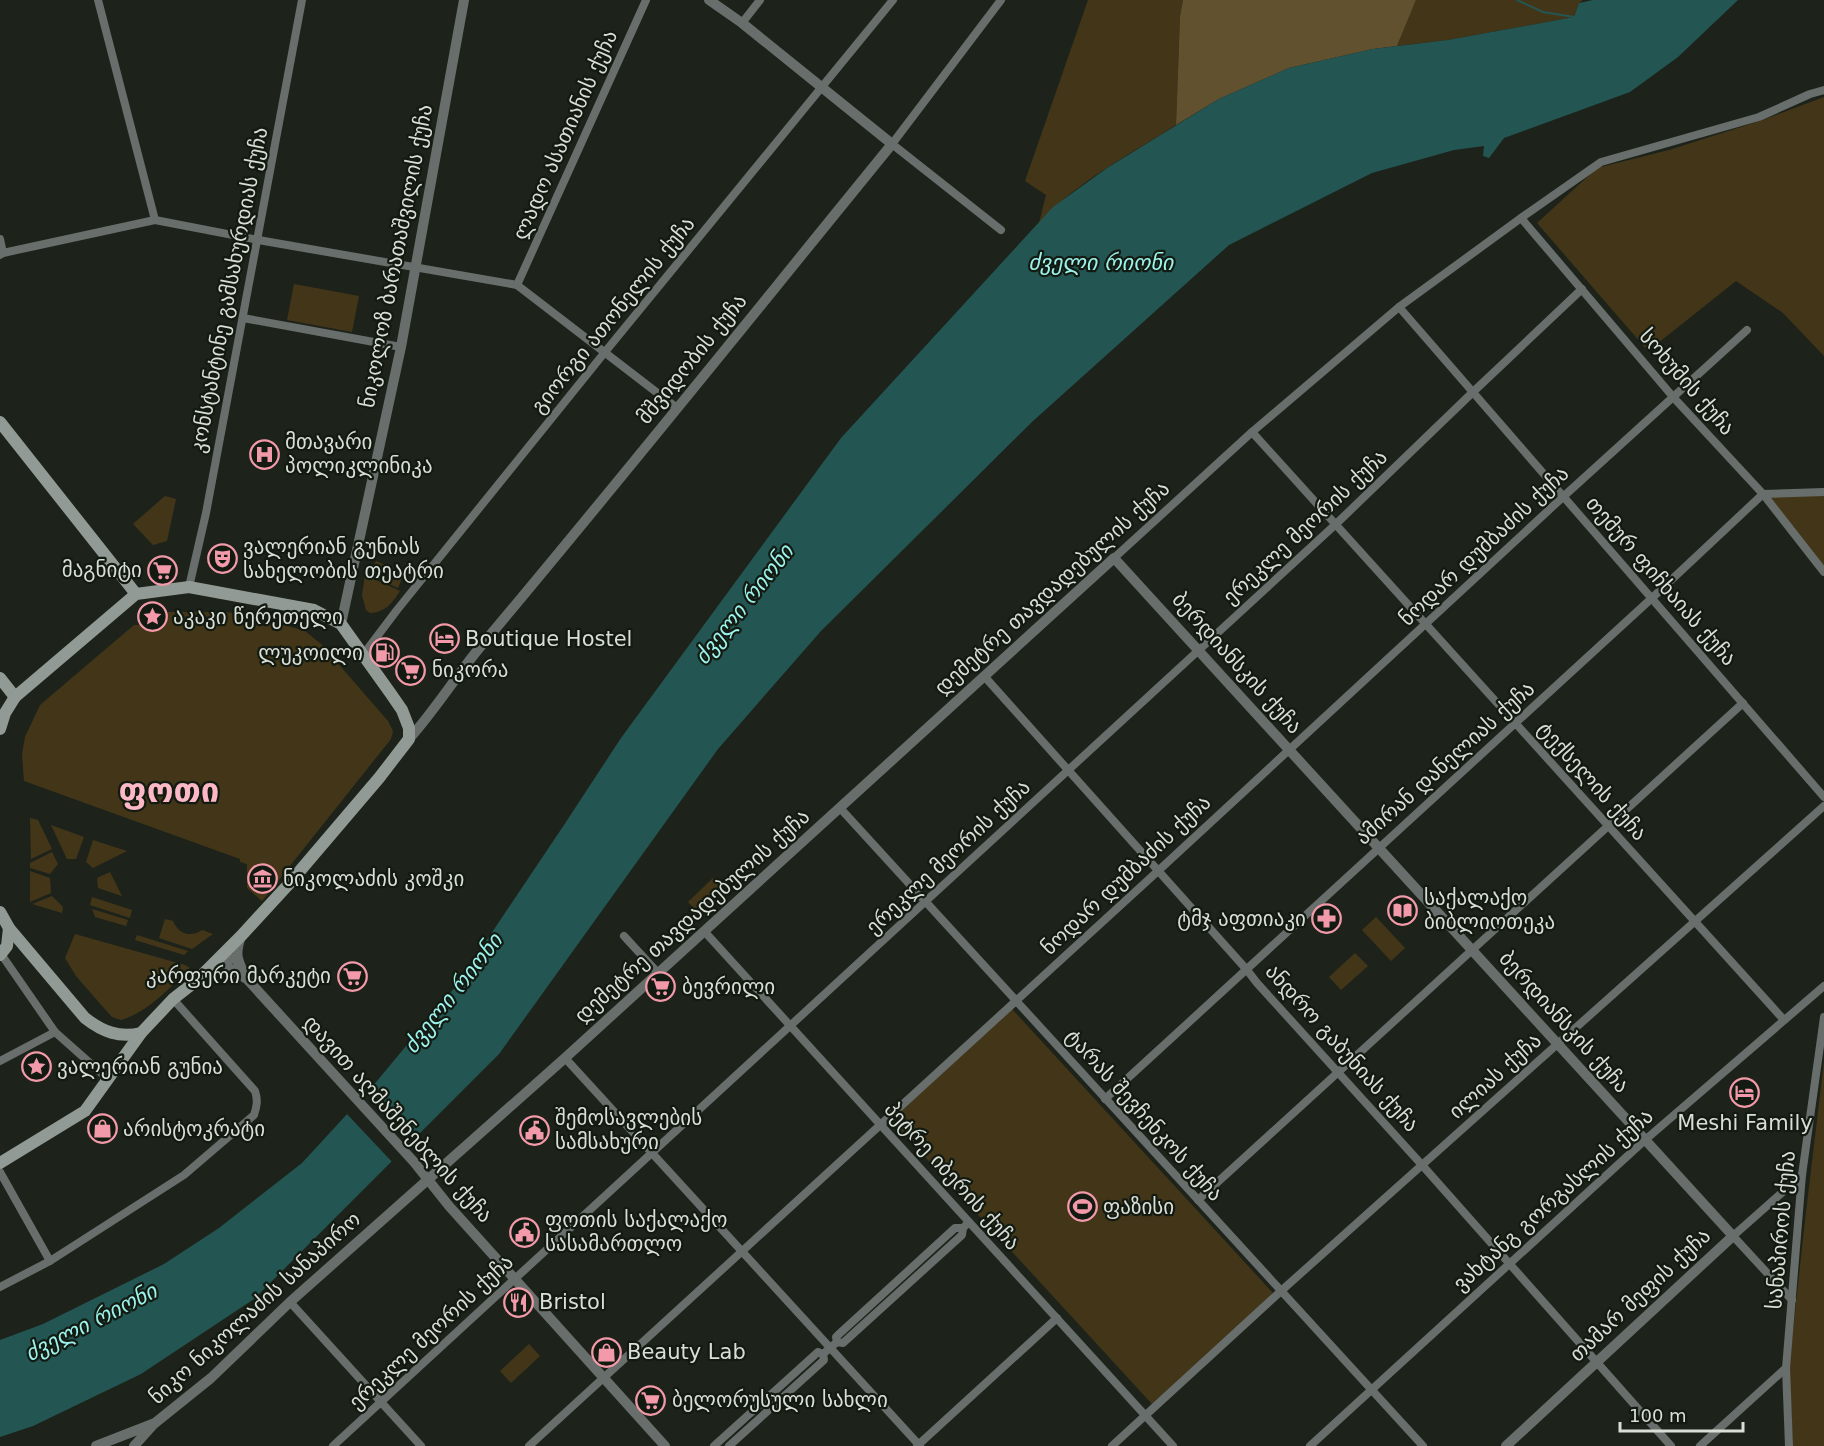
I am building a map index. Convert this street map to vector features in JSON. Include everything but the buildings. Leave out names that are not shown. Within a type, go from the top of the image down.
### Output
[{"type":"main road","points":[[0,422],[136,594]]},
{"type":"main road","points":[[0,729],[5,713],[15,697],[136,594],[189,587],[314,610],[341,624],[402,710],[409,728],[409,739],[379,778],[241,936],[196,981],[173,999],[141,1033],[85,1111],[0,1163]]},
{"type":"main road","points":[[0,678],[15,697]]},
{"type":"main road","points":[[0,912],[9,928],[85,1018],[97,1027],[115,1034],[141,1033]]},
{"type":"main road","points":[[0,955],[7,946],[9,928]]},
{"type":"street","points":[[98,0],[155,220]]},
{"type":"street","name":"კონსტანტინე გამსახურდიას ქუჩა","points":[[189,587],[206,513],[302,0]]},
{"type":"street","name":"ნიკოლოზ ბარათაშვილის ქუჩა","points":[[341,624],[401,347],[464,0]]},
{"type":"street","name":"ლადო ასათიანის ქუჩა","points":[[517,285],[646,0]]},
{"type":"street","points":[[709,0],[742,23],[1001,230]]},
{"type":"street","points":[[742,23],[760,0]]},
{"type":"street","name":"გიორგი ათონელის ქუჩა","points":[[363,655],[605,352],[893,0]]},
{"type":"street","name":"მშვიდობის ქუჩა","points":[[409,739],[459,672],[592,515],[892,144],[1001,0]]},
{"type":"street","name":"დემეტრე თავდადებულის ქუჩა","points":[[429,1180],[1252,432],[1399,307],[1601,162],[1759,117],[1824,90]]},
{"type":"street","name":"სოხუმის ქუჩა","points":[[1521,218],[1674,398],[1763,494],[1824,572]]},
{"type":"street","points":[[0,239],[2,254],[155,220],[517,285],[677,408]]},
{"type":"street","name":"ერეკლე მეორის ქუჩა","points":[[333,1446],[1336,524],[1582,289]]},
{"type":"street","name":"თემურ ფიჩხაიას ქუჩა","points":[[1399,307],[1824,797]]},
{"type":"street","points":[[243,318],[401,347]]},
{"type":"street","name":"ნოდარ დუმბაძის ქუჩა","points":[[529,1446],[1747,330]]},
{"type":"street","name":"ტექსელის ქუჩა","points":[[1252,432],[1784,1020]]},
{"type":"street","points":[[1763,494],[1824,492]]},
{"type":"street","name":"ამირან დანელიას ქუჩა","points":[[1106,1099],[1763,494]]},
{"type":"street","name":"ბერდიანსკის ქუჩა","points":[[1114,558],[1792,1300]]},
{"type":"street","name":"ანდრო გაბუნიას ქუჩა","points":[[984,676],[1671,1446]]},
{"type":"street","points":[[1198,1200],[1743,703]]},
{"type":"street","points":[[402,710],[422,724]]},
{"type":"street","name":"ილიას ქუჩა","points":[[1112,1446],[1281,1291],[1824,806]]},
{"type":"street","name":"ტარას შევჩენკოს ქუჩა","points":[[840,808],[1423,1446]]},
{"type":"street","name":"პეტრე იბერის ქუჩა","points":[[704,931],[880,1124],[966,1225],[1057,1318],[1173,1446]]},
{"type":"street","points":[[201,975],[234,966],[241,936]]},
{"type":"street","points":[[624,936],[658,973]]},
{"type":"street","points":[[0,955],[55,1032],[108,1079]]},
{"type":"street","name":"დავით აღმაშენებლის ქუჩა","points":[[234,966],[414,1162],[449,1206],[665,1446]]},
{"type":"street","name":"ვახტანგ გორგასლის ქუჩა","points":[[1310,1446],[1645,1140],[1824,986]]},
{"type":"street","points":[[0,1287],[50,1261],[184,1175],[254,1115],[258,1098],[255,1091],[173,999]]},
{"type":"street","name":"სანაპიროს ქუჩა","points":[[1789,1446],[1786,1368],[1802,1175],[1824,1017]]},
{"type":"street","points":[[0,1061],[55,1032]]},
{"type":"street","points":[[565,1058],[919,1446],[1057,1318]]},
{"type":"street","points":[[0,1172],[50,1261]]},
{"type":"street","name":"თამარ მეფის ქუჩა","points":[[1506,1446],[1802,1175]]},
{"type":"street","name":"ნიკო ნიკოლაძის სანაპირო","points":[[96,1446],[155,1423],[211,1378],[290,1302],[429,1180]]},
{"type":"street","points":[[714,1446],[818,1352],[843,1342],[954,1243],[962,1235],[966,1225]]},
{"type":"street","points":[[290,1302],[421,1446]]},
{"type":"street","points":[[729,1446],[824,1360],[830,1348]]},
{"type":"street","points":[[1700,1446],[1786,1368]]},
{"type":"street","points":[[134,1446],[155,1423]]},
{"type":"shaded area","points":[[1088,0],[1183,0],[1180,16],[1176,125],[1086,182],[1039,223],[1046,195],[1025,181]]},
{"type":"shaded area","points":[[1183,0],[1416,0],[1397,46],[1373,49],[1289,68],[1219,99],[1176,125],[1180,16]]},
{"type":"shaded area","points":[[1416,0],[1583,0],[1579,3],[1574,17],[1448,40],[1397,46]]},
{"type":"shaded area","points":[[1824,97],[1824,356],[1783,313],[1736,281],[1648,351],[1537,223],[1597,168],[1669,150],[1763,120]]},
{"type":"shaded area","points":[[294,284],[359,296],[352,332],[287,320]]},
{"type":"shaded area","points":[[1824,492],[1824,572],[1763,494]]},
{"type":"shaded area","points":[[165,496],[176,499],[167,541],[153,545],[133,524]]},
{"type":"shaded area","points":[[376,561],[404,573],[398,588],[369,575]]},
{"type":"shaded area","points":[[365,575],[400,591],[391,603],[380,611],[370,613],[366,610],[362,595]]},
{"type":"shaded area","points":[[168,612],[227,612],[260,618],[305,631],[321,644],[388,721],[393,731],[391,739],[262,901],[247,888],[247,864],[240,862],[240,859],[24,781],[22,754],[25,737],[40,705],[134,625],[152,622]]},
{"type":"shaded area","points":[[30,818],[38,820],[52,849],[31,859]]},
{"type":"shaded area","points":[[51,825],[84,837],[76,859],[67,859]]},
{"type":"shaded area","points":[[93,840],[127,851],[93,868],[86,862]]},
{"type":"shaded area","points":[[52,852],[58,864],[50,874],[30,868],[30,863]]},
{"type":"shaded area","points":[[30,871],[50,878],[51,893],[30,902]]},
{"type":"shaded area","points":[[110,872],[122,896],[98,888],[97,878]]},
{"type":"shaded area","points":[[713,878],[725,891],[700,915],[688,902]]},
{"type":"shaded area","points":[[52,896],[63,907],[62,913],[32,904]]},
{"type":"shaded area","points":[[92,897],[132,910],[130,918],[90,905]]},
{"type":"shaded area","points":[[92,909],[128,920],[126,926],[95,917]]},
{"type":"shaded area","points":[[1376,917],[1405,948],[1391,961],[1362,930]]},
{"type":"shaded area","points":[[165,919],[173,921],[181,932],[194,934],[202,930],[213,934],[192,949],[159,938]]},
{"type":"shaded area","points":[[75,934],[190,968],[150,1005],[121,1020],[112,1017],[76,976],[65,958]]},
{"type":"shaded area","points":[[137,935],[188,951],[184,955],[135,940]]},
{"type":"shaded area","points":[[1355,953],[1368,966],[1341,990],[1329,977]]},
{"type":"shaded area","name":"ფაზისი","points":[[1012,1009],[1273,1293],[1152,1404],[891,1120]]},
{"type":"shaded area","points":[[1824,1062],[1824,1446],[1793,1446],[1789,1367]]},
{"type":"shaded area","points":[[529,1344],[540,1356],[511,1383],[500,1371]]},
{"type":"water","name":"ძველი რიონი","points":[[1593,0],[1738,0],[1678,57],[1630,92],[1504,138],[1489,158],[1483,156],[1484,146],[1454,150],[1372,173],[1229,245],[1033,421],[821,631],[718,749],[499,1054],[254,1299],[141,1374],[33,1426],[0,1437],[0,1340],[43,1324],[164,1264],[219,1228],[302,1163],[372,1087],[456,986],[621,738],[841,438],[1053,207],[1107,168],[1219,99],[1289,68],[1373,49],[1448,40],[1574,17],[1579,3]]},
{"type":"pier","points":[[367,1088],[417,1140],[394,1164],[345,1112]]},
{"type":"waterway","points":[[1517,0],[1543,12],[1574,17]]},
{"type":"place","name":"მთავარი პოლიკლინიკა","points":[[264,454]]},
{"type":"place","name":"ვალერიან გუნიას სახელობის თეატრი","points":[[222,559]]},
{"type":"place","name":"მაგნიტი","points":[[163,570]]},
{"type":"place","name":"აკაკი წერეთელი","points":[[152,617]]},
{"type":"place","name":"Boutique Hostel","points":[[444,639]]},
{"type":"place","name":"ლუკოილი","points":[[384,653]]},
{"type":"place","name":"ნიკორა","points":[[411,670]]},
{"type":"place","name":"ნიკოლაძის კოშკი","points":[[262,879]]},
{"type":"place","name":"საქალაქო ბიბლიოთეკა","points":[[1403,910]]},
{"type":"place","name":"ტმჯ აფთიაკი","points":[[1327,919]]},
{"type":"place","name":"კარფური მარკეტი","points":[[352,976]]},
{"type":"place","name":"ბევრილი","points":[[661,987]]},
{"type":"place","name":"ვალერიან გუნია","points":[[36,1067]]},
{"type":"place","name":"Meshi Family","points":[[1745,1092]]},
{"type":"place","name":"არისტოკრატი","points":[[102,1129]]},
{"type":"place","name":"შემოსავლების სამსახური","points":[[534,1130]]},
{"type":"place","name":"ფაზისი","points":[[1082,1207]]},
{"type":"place","name":"ფოთის საქალაქო სასამართლო","points":[[524,1232]]},
{"type":"place","name":"Bristol","points":[[518,1302]]},
{"type":"place","name":"Beauty Lab","points":[[606,1352]]},
{"type":"place","name":"ბელორუსული სახლი","points":[[651,1400]]},
{"type":"district","name":"ფოთი","points":[[169,790]]}]
